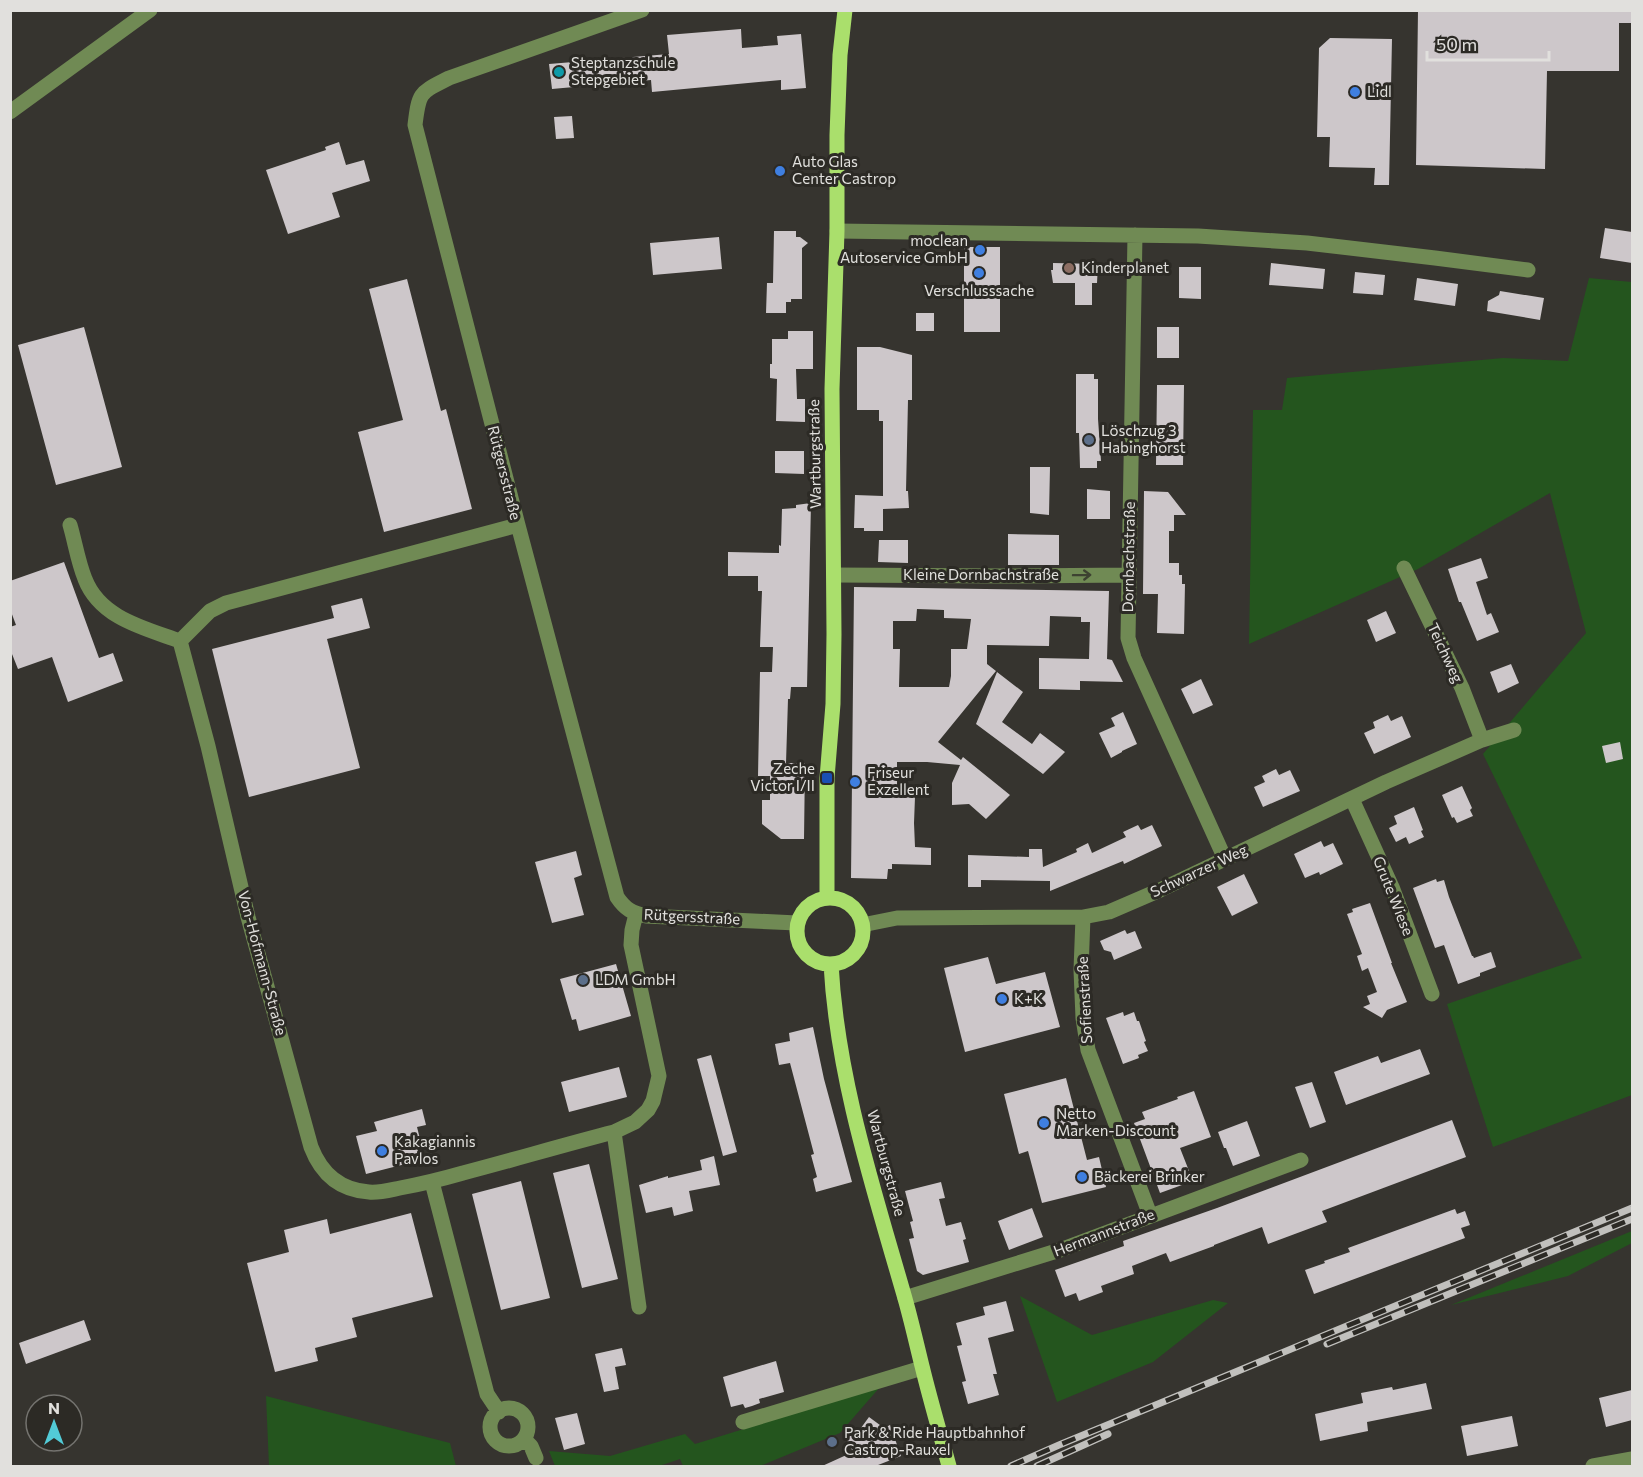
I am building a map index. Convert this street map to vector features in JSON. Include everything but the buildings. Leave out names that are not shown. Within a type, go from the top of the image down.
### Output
[{"type":"main road","name":"Wartburgstraße","points":[[827,898],[827,770],[834,674],[832,389],[840,54],[845,10]]},
{"type":"main road","points":[[827,898],[841,900],[853,907],[861,918],[862,925],[861,941],[853,954],[847,959],[831,964],[814,960],[804,952],[798,941],[797,924],[801,914],[817,900],[827,898]]},
{"type":"main road","name":"Wartburgstraße","points":[[831,964],[835,1017],[845,1072],[868,1170],[905,1298],[949,1467]]},
{"type":"street","points":[[10,112],[150,10]]},
{"type":"street","name":"Rütgersstraße","points":[[642,10],[449,78],[424,91],[418,103],[415,125],[617,897],[624,908],[646,916],[797,924]]},
{"type":"street","points":[[837,231],[1198,236],[1307,243],[1528,270]]},
{"type":"street","name":"Dornbachstraße","points":[[1135,235],[1128,638],[1134,658],[1225,859]]},
{"type":"street","points":[[70,525],[85,579],[95,598],[108,611],[126,621],[180,641],[210,612],[226,603],[518,525]]},
{"type":"street","name":"Teichweg","points":[[1404,568],[1462,688],[1482,740]]},
{"type":"street","name":"Kleine Dornbachstraße","points":[[834,575],[1128,575]]},
{"type":"street","name":"Von-Hofmann-Straße","points":[[180,641],[208,746],[248,917],[315,1158],[331,1178],[352,1189],[367,1192],[381,1192],[432,1182],[614,1132],[634,1122],[648,1110],[657,1091],[659,1076],[632,945],[632,930],[636,914]]},
{"type":"street","name":"Schwarzer Weg","points":[[862,925],[897,918],[1083,917],[1108,912],[1482,740],[1514,729]]},
{"type":"street","name":"Grute Wiese","points":[[1352,799],[1392,887],[1432,994]]},
{"type":"street","name":"Sofienstraße","points":[[1083,917],[1082,999],[1088,1050],[1150,1215]]},
{"type":"street","points":[[614,1132],[639,1307]]},
{"type":"street","name":"Hermannstraße","points":[[905,1298],[1060,1250],[1301,1160]]},
{"type":"street","points":[[432,1182],[487,1394],[499,1412]]},
{"type":"street","points":[[743,1422],[922,1368]]},
{"type":"street","points":[[512,1409],[518,1411],[523,1415],[528,1426],[524,1439],[514,1446],[502,1445],[497,1442],[491,1432],[492,1420],[499,1412],[512,1409]]},
{"type":"street","points":[[524,1439],[531,1446],[536,1458]]},
{"type":"street","points":[[1593,1467],[1632,1458]]},
{"type":"green space","points":[[1589,278],[1632,282],[1632,1095],[1493,1147],[1447,1004],[1582,958],[1483,754],[1586,633],[1550,493],[1418,569],[1249,644],[1253,410],[1282,410],[1287,378],[1503,358],[1568,361]]},
{"type":"green space","points":[[1632,1231],[1632,1243],[1568,1276],[1451,1305]]},
{"type":"green space","points":[[1020,1296],[1092,1335],[1213,1300],[1228,1303],[1153,1362],[1057,1402]]},
{"type":"green space","points":[[880,1387],[840,1433],[760,1466],[683,1466],[680,1459],[659,1466],[555,1466],[549,1451],[610,1456],[685,1434],[695,1444]]},
{"type":"green space","points":[[266,1396],[450,1443],[456,1466],[269,1466]]},
{"type":"railway","points":[[1011,1466],[1632,1208]]},
{"type":"railway","points":[[1327,1344],[1632,1219]]},
{"type":"railway","points":[[1037,1466],[1108,1434]]},
{"type":"place","name":"Steptanzschule Stepgebiet","points":[[559,72]]},
{"type":"place","name":"Lidl","points":[[1355,92]]},
{"type":"place","name":"Auto Glas Center Castrop","points":[[780,171]]},
{"type":"place","name":"moclean Autoservice GmbH","points":[[980,250]]},
{"type":"place","name":"Kinderplanet","points":[[1069,268]]},
{"type":"place","name":"Verschlusssache","points":[[979,273]]},
{"type":"place","name":"Löschzug 3 Habinghorst","points":[[1089,440]]},
{"type":"place","name":"Zeche Victor I/II","points":[[827,778]]},
{"type":"place","name":"Friseur Exzellent","points":[[855,782]]},
{"type":"place","name":"LDM GmbH","points":[[583,980]]},
{"type":"place","name":"K+K","points":[[1002,999]]},
{"type":"place","name":"Netto Marken-Discount","points":[[1044,1123]]},
{"type":"place","name":"Kakagiannis Pavlos","points":[[382,1151]]},
{"type":"place","name":"Bäckerei Brinker","points":[[1082,1177]]},
{"type":"place","name":"Park & Ride Hauptbahnhof Castrop-Rauxel","points":[[832,1442]]}]
